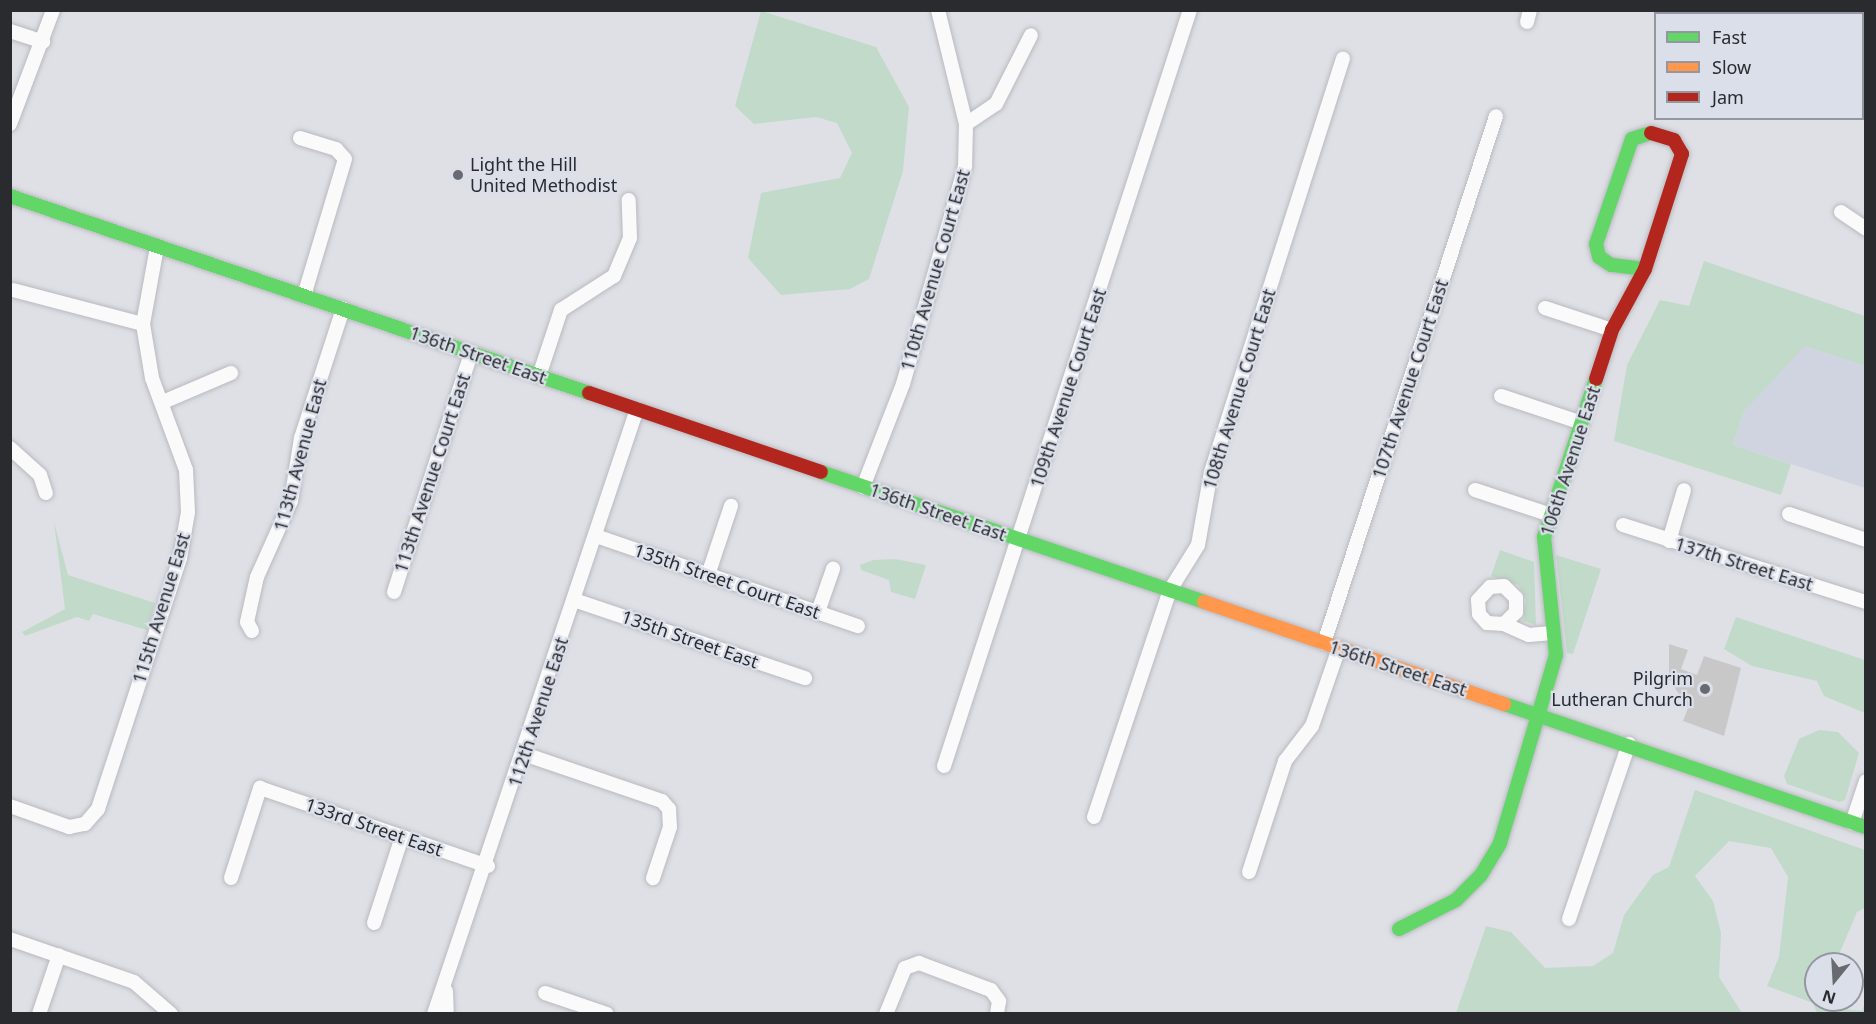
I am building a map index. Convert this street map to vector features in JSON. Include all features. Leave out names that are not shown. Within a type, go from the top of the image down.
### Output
[{"type":"street","points":[[10,124],[43,42],[53,10]]},
{"type":"street","name":"110th Avenue Court East","points":[[863,486],[916,344],[965,166],[966,124],[938,10]]},
{"type":"street","name":"109th Avenue Court East","points":[[944,766],[1190,10]]},
{"type":"street","points":[[10,31],[43,42]]},
{"type":"street","points":[[966,124],[996,104],[1031,36]]},
{"type":"street","name":"108th Avenue Court East","points":[[1094,817],[1170,590],[1198,545],[1211,472],[1343,59]]},
{"type":"street","name":"107th Avenue Court East","points":[[1323,643],[1496,116]]},
{"type":"street","name":"106th Avenue East","points":[[1399,929],[1456,900],[1481,875],[1500,843],[1555,668],[1542,550],[1551,515],[1612,330],[1646,269],[1682,154],[1674,140],[1646,131],[1632,139],[1596,244],[1604,261],[1631,271],[1646,269]]},
{"type":"street","points":[[300,138],[336,149],[345,159],[304,296]]},
{"type":"street","name":"136th Street East","points":[[10,196],[1323,643],[1629,744],[1859,825]]},
{"type":"street","points":[[539,376],[561,310],[614,276],[630,238],[629,200]]},
{"type":"street","points":[[1840,213],[1866,229]]},
{"type":"street","name":"115th Avenue East","points":[[10,806],[69,827],[85,824],[100,804],[186,533],[186,470],[149,367],[143,324],[157,247]]},
{"type":"street","points":[[13,290],[143,324]]},
{"type":"street","points":[[1545,308],[1612,330]]},
{"type":"street","name":"113th Avenue East","points":[[252,631],[247,622],[257,577],[291,501],[302,438],[343,309]]},
{"type":"street","name":"113th Avenue Court East","points":[[394,592],[471,354]]},
{"type":"street","points":[[163,402],[231,373]]},
{"type":"street","points":[[1501,396],[1582,423]]},
{"type":"street","name":"112th Avenue East","points":[[434,1014],[446,991],[488,866],[637,409]]},
{"type":"street","points":[[10,448],[39,475],[46,493]]},
{"type":"street","points":[[1475,490],[1551,515]]},
{"type":"street","points":[[1669,541],[1684,490]]},
{"type":"street","points":[[708,575],[731,506]]},
{"type":"street","points":[[1789,514],[1866,540]]},
{"type":"street","name":"137th Street East","points":[[1623,525],[1866,602]]},
{"type":"street","name":"135th Street Court East","points":[[596,536],[858,626]]},
{"type":"street","points":[[818,612],[833,569]]},
{"type":"street","name":"135th Street East","points":[[574,600],[805,678]]},
{"type":"street","points":[[1504,624],[1529,635],[1552,633]]},
{"type":"street","points":[[1249,872],[1285,761],[1312,726],[1339,648]]},
{"type":"street","points":[[1569,919],[1629,744]]},
{"type":"street","points":[[524,754],[662,801],[670,813],[653,878]]},
{"type":"street","points":[[1859,825],[1866,781]]},
{"type":"street","name":"133rd Street East","points":[[231,878],[260,789],[488,866]]},
{"type":"street","points":[[374,923],[402,837]]},
{"type":"street","points":[[10,939],[145,987],[171,1014]]},
{"type":"street","points":[[39,1014],[59,956]]},
{"type":"street","points":[[886,1014],[905,968],[919,963],[995,994],[997,1014]]},
{"type":"street","points":[[446,991],[447,1014]]},
{"type":"street","points":[[545,993],[607,1014]]},
{"type":"shaded area","points":[[1769,334],[1865,366],[1865,488],[1733,445]]},
{"type":"green space","points":[[761,11],[876,47],[909,107],[903,171],[869,279],[850,289],[781,295],[748,258],[761,193],[840,178],[852,153],[837,123],[816,117],[754,124],[735,106]]},
{"type":"green space","points":[[1704,261],[1865,316],[1865,366],[1805,346],[1744,411],[1733,445],[1791,464],[1781,495],[1614,441],[1627,365],[1660,300],[1689,306]]},
{"type":"green space","points":[[54,522],[68,575],[155,603],[147,630],[93,614],[89,621],[77,617],[25,636],[22,632],[65,609]]},
{"type":"green space","points":[[1500,550],[1534,562],[1536,625],[1523,621],[1526,599],[1518,585],[1491,576]]},
{"type":"green space","points":[[1556,555],[1601,569],[1573,654],[1567,653]]},
{"type":"green space","points":[[895,559],[926,565],[915,599],[891,592],[889,580],[861,570],[860,565],[873,560]]},
{"type":"green space","points":[[1736,617],[1865,660],[1865,713],[1824,696],[1817,681],[1752,666],[1724,649]]},
{"type":"green space","points":[[1819,730],[1838,732],[1859,753],[1845,800],[1839,802],[1787,784],[1784,776],[1799,739]]},
{"type":"green space","points":[[1695,790],[1865,850],[1865,908],[1857,912],[1840,952],[1804,952],[1804,1000],[1767,986],[1779,957],[1788,877],[1771,848],[1729,841],[1695,876],[1713,901],[1721,933],[1719,977],[1742,1013],[1456,1013],[1486,926],[1511,932],[1545,968],[1593,966],[1613,953],[1624,915],[1653,875],[1669,867]]},
{"type":"green space","points":[[1865,1002],[1865,1013],[1817,1013],[1864,1012]]},
{"type":"building","name":"Pilgrim Lutheran Church","points":[[1669,644],[1688,650],[1681,669],[1697,675],[1704,656],[1741,668],[1724,736],[1683,721],[1688,708],[1669,679]]},
{"type":"traffic: fast","points":[[1645,269],[1611,265],[1599,257],[1596,244],[1632,139],[1651,133]]},
{"type":"traffic: fast","points":[[10,196],[589,393]]},
{"type":"traffic: fast","points":[[1399,929],[1456,900],[1481,875],[1500,843],[1556,655],[1544,537],[1596,379]]},
{"type":"traffic: fast","points":[[821,472],[1204,602]]},
{"type":"traffic: fast","points":[[1504,704],[1866,827]]},
{"type":"traffic: slow","points":[[1204,602],[1504,704]]},
{"type":"traffic: jam","points":[[1596,379],[1612,330],[1645,269],[1682,154],[1674,140],[1651,133]]},
{"type":"traffic: jam","points":[[589,393],[821,472]]},
{"type":"place","name":"Light the Hill United Methodist","points":[[458,175]]},
{"type":"place","name":"Pilgrim Lutheran Church","points":[[1705,689]]}]
